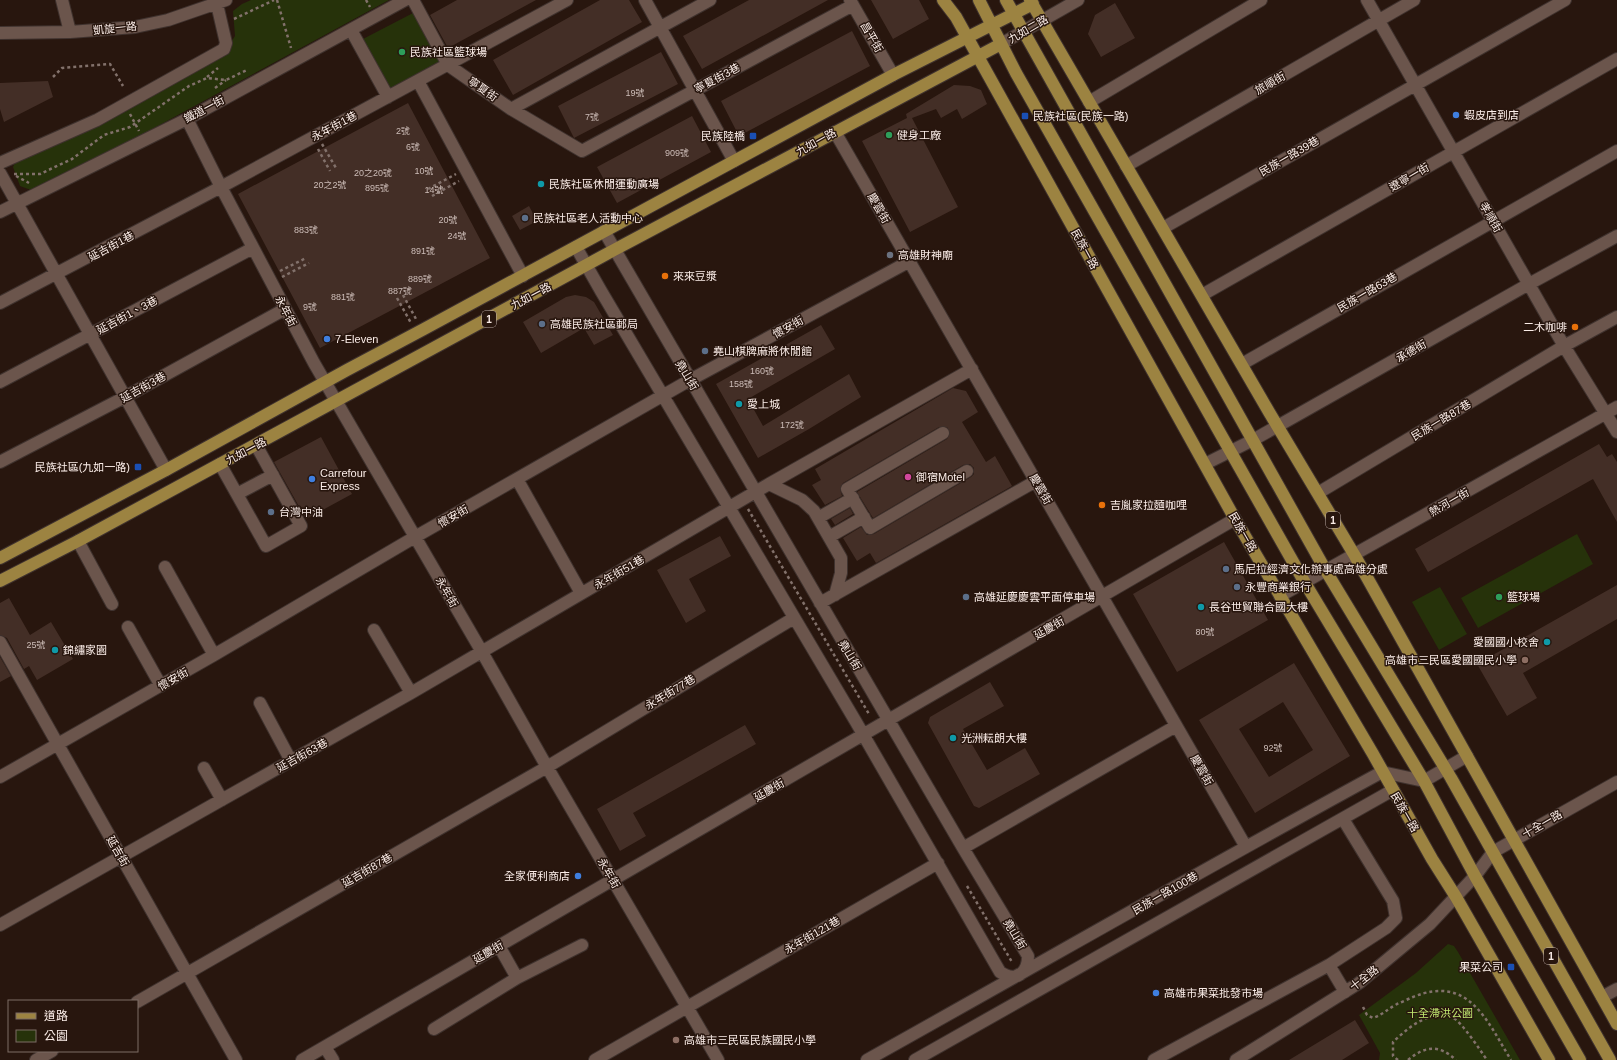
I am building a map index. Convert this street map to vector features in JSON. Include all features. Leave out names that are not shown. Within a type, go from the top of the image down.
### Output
[{"type":"main road","name":"民族一路","points":[[943,0],[967,37],[977,58],[1235,519],[1432,859],[1456,897],[1549,1060]]},
{"type":"main road","points":[[971,0],[991,26]]},
{"type":"main road","points":[[979,0],[1000,44]]},
{"type":"main road","points":[[1006,0],[1015,14]]},
{"type":"main road","name":"九如二路","points":[[967,37],[1015,14],[1034,1]]},
{"type":"main road","name":"1","points":[[1034,1],[1042,20],[1089,102],[1354,556],[1617,1024]]},
{"type":"main road","name":"1","points":[[1015,14],[1326,571],[1445,768],[1610,1060]]},
{"type":"main road","name":"九如一路","points":[[0,558],[166,470],[325,382],[893,75],[967,37]]},
{"type":"main road","name":"九如二路","points":[[977,58],[1000,44]]},
{"type":"main road","name":"1","points":[[1000,44],[1232,451],[1305,583],[1424,781],[1475,876],[1580,1060]]},
{"type":"main road","name":"九如一路","points":[[0,582],[78,542],[614,250],[940,75],[977,58]]},
{"type":"street","points":[[62,0],[70,32]]},
{"type":"street","name":"鐵道一街","points":[[0,212],[17,205],[142,136],[187,119],[405,0]]},
{"type":"street","name":"寧夏街","points":[[413,0],[448,65],[511,109],[582,151]]},
{"type":"street","name":"永年街1巷","points":[[221,187],[567,0]]},
{"type":"street","points":[[645,0],[734,161]]},
{"type":"street","points":[[511,109],[710,0]]},
{"type":"street","name":"九如二路","points":[[1000,44],[1078,0]]},
{"type":"street","points":[[1089,102],[1261,0]]},
{"type":"street","name":"孝順街","points":[[1367,0],[1564,346],[1617,432]]},
{"type":"street","name":"旅順街","points":[[1126,166],[1414,0]]},
{"type":"street","name":"民族一路39巷","points":[[1163,228],[1565,0]]},
{"type":"street","points":[[0,163],[97,120],[224,49],[226,43],[219,1]]},
{"type":"street","name":"凱旋一路","points":[[0,33],[70,32],[135,27],[168,20],[219,1]]},
{"type":"street","name":"昌平街","points":[[851,2],[893,75]]},
{"type":"street","name":"寧夏街3巷","points":[[582,151],[695,90],[851,2]]},
{"type":"street","points":[[351,30],[388,97]]},
{"type":"street","name":"遼寧一街","points":[[1202,295],[1617,59]]},
{"type":"street","points":[[418,81],[523,276]]},
{"type":"street","name":"永年街","points":[[187,119],[285,309],[325,382],[718,1060]]},
{"type":"street","name":"慶雲街","points":[[835,132],[1246,847]]},
{"type":"street","name":"民族一路63巷","points":[[1242,364],[1617,151]]},
{"type":"street","points":[[0,173],[166,470]]},
{"type":"street","name":"延吉街1巷","points":[[0,303],[56,275],[221,187]]},
{"type":"street","name":"堯山街","points":[[604,231],[963,848],[1028,956],[1026,968],[1020,975]]},
{"type":"street","name":"承德街","points":[[1205,464],[1253,440],[1617,236]]},
{"type":"street","points":[[576,247],[938,863],[1000,972],[1006,976],[1012,977],[1020,975],[1031,994]]},
{"type":"street","name":"延吉街1、3巷","points":[[0,382],[253,248]]},
{"type":"street","name":"懷安街","points":[[0,777],[214,656],[415,537],[690,380],[910,261]]},
{"type":"street","name":"延吉街3巷","points":[[0,462],[125,397],[285,309]]},
{"type":"street","name":"民族一路87巷","points":[[1318,493],[1564,346],[1617,317]]},
{"type":"street","name":"永年街51巷","points":[[482,652],[769,484],[972,369]]},
{"type":"street","name":"熱河一街","points":[[1280,596],[1354,556],[1617,407]]},
{"type":"street","points":[[943,433],[847,488],[870,528],[967,471]]},
{"type":"street","points":[[220,464],[266,546],[301,526],[256,445]]},
{"type":"street","points":[[237,494],[273,475]]},
{"type":"street","points":[[518,479],[581,593]]},
{"type":"street","points":[[820,603],[1036,481]]},
{"type":"street","points":[[769,484],[802,500],[814,511],[829,536],[841,558],[841,573],[835,595]]},
{"type":"street","points":[[818,518],[853,498]]},
{"type":"street","points":[[829,536],[864,517]]},
{"type":"street","name":"延慶街","points":[[302,1060],[1103,597],[1235,519]]},
{"type":"street","points":[[78,542],[112,604]]},
{"type":"street","points":[[165,567],[214,656]]},
{"type":"street","name":"永年街77巷","points":[[547,767],[794,618]]},
{"type":"street","points":[[128,627],[161,686]]},
{"type":"street","points":[[374,630],[411,693]]},
{"type":"street","name":"延吉街","points":[[0,642],[236,1060]]},
{"type":"street","name":"延吉街63巷","points":[[0,925],[482,652]]},
{"type":"street","points":[[260,703],[291,761]]},
{"type":"street","points":[[963,848],[1176,726]]},
{"type":"street","points":[[1382,772],[1424,781],[1467,756]]},
{"type":"street","name":"延吉街87巷","points":[[138,1001],[547,767]]},
{"type":"street","points":[[204,768],[222,800]]},
{"type":"street","name":"民族一路100巷","points":[[867,1060],[1382,772]]},
{"type":"street","name":"十全一路","points":[[1475,876],[1493,852],[1617,782]]},
{"type":"street","points":[[915,1060],[1393,790]]},
{"type":"street","points":[[1154,1060],[1329,965],[1386,928],[1396,918],[1393,901],[1343,819]]},
{"type":"street","name":"永年街121巷","points":[[595,1060],[938,863]]},
{"type":"street","name":"十全路","points":[[1236,1060],[1360,983],[1430,924],[1475,876]]},
{"type":"street","points":[[434,1029],[518,978],[582,945]]},
{"type":"street","points":[[499,946],[518,978]]},
{"type":"street","points":[[1329,965],[1346,992]]},
{"type":"street","points":[[1602,998],[1617,989]]},
{"type":"street","points":[[325,1047],[333,1060]]},
{"type":"street","points":[[36,1060],[50,1052]]},
{"type":"path","points":[[277,0],[291,48]]},
{"type":"path","points":[[364,11],[372,7],[366,0]]},
{"type":"path","points":[[286,51],[297,45]]},
{"type":"path","points":[[53,77],[62,68],[110,64],[123,86]]},
{"type":"path","points":[[214,88],[226,80],[248,70]]},
{"type":"path","points":[[14,174],[40,174],[72,159],[104,135],[124,130],[135,124],[189,86],[207,78],[226,80]]},
{"type":"path","points":[[134,109],[128,112],[142,136]]},
{"type":"path","points":[[133,135],[142,136]]},
{"type":"path","points":[[323,146],[336,168]]},
{"type":"path","points":[[318,149],[330,171]]},
{"type":"path","points":[[14,174],[16,167]]},
{"type":"path","points":[[428,189],[467,172]]},
{"type":"path","points":[[432,196],[467,172]]},
{"type":"path","points":[[14,174],[28,183],[35,181]]},
{"type":"path","points":[[270,280],[306,258]]},
{"type":"path","points":[[270,280],[309,263]]},
{"type":"path","points":[[403,295],[416,319]]},
{"type":"path","points":[[397,298],[411,323]]},
{"type":"path","points":[[743,500],[869,714]]},
{"type":"path","points":[[794,618],[820,603]]},
{"type":"path","points":[[1363,1007],[1368,1015],[1373,1018],[1381,1015],[1396,1004],[1428,992],[1434,991],[1456,993],[1473,1003],[1484,1015],[1511,1060]]},
{"type":"path","points":[[1398,1060],[1393,1056],[1393,1042],[1405,1031],[1423,1019],[1437,1015],[1452,1016],[1461,1025],[1487,1060]]},
{"type":"path","points":[[1408,1060],[1415,1054],[1429,1048],[1447,1052],[1456,1060]]},
{"type":"green space","points":[[251,0],[389,0],[121,146],[31,190],[20,186],[13,167],[17,159],[226,50],[235,36],[233,11],[242,4]]},
{"type":"green space","name":"民族社區籃球場","points":[[415,12],[442,63],[389,92],[361,40]]},
{"type":"green space","points":[[1577,534],[1593,564],[1478,628],[1461,598]]},
{"type":"green space","points":[[1440,587],[1467,634],[1439,650],[1412,602]]},
{"type":"green space","name":"十全滯洪公園","points":[[1448,944],[1454,946],[1458,952],[1520,1060],[1379,1060],[1380,1053],[1359,1015],[1416,973]]},
{"type":"building","points":[[457,0],[536,0],[448,48],[430,15]]},
{"type":"building","points":[[600,0],[629,0],[642,22],[513,95],[493,60]]},
{"type":"building","points":[[749,0],[828,0],[702,69],[683,36]]},
{"type":"building","points":[[871,0],[919,0],[929,19],[893,39]]},
{"type":"building","points":[[1115,3],[1135,38],[1101,57],[1088,34],[1095,15]]},
{"type":"building","points":[[852,31],[870,66],[739,136],[721,101]]},
{"type":"building","points":[[661,52],[678,84],[574,138],[558,106]]},
{"type":"building","points":[[48,81],[53,97],[4,122],[0,109],[0,83]]},
{"type":"building","points":[[954,85],[970,86],[981,90],[987,104],[962,119],[957,109],[941,118],[936,109],[912,118],[958,207],[910,232],[862,141],[907,118],[906,114]]},
{"type":"building","points":[[408,103],[490,258],[320,348],[238,194]]},
{"type":"building","points":[[692,116],[711,152],[617,203],[597,167]]},
{"type":"building","name":"民族社區老人活動中心","points":[[529,206],[537,221],[520,230],[512,216]]},
{"type":"building","points":[[575,295],[586,297],[594,302],[613,335],[594,345],[584,328],[541,353],[523,322],[566,297]]},
{"type":"building","points":[[821,325],[835,349],[748,399],[763,426],[849,374],[861,397],[758,458],[716,384]]},
{"type":"building","name":"御宿Motel","points":[[953,388],[966,391],[978,412],[962,422],[986,462],[995,456],[1012,486],[876,563],[870,553],[857,561],[843,538],[861,527],[867,535],[874,534],[971,477],[974,474],[974,468],[970,464],[963,465],[873,518],[857,492],[947,439],[950,433],[947,427],[939,427],[843,483],[840,489],[842,496],[825,505],[812,485],[821,480],[815,469]]},
{"type":"building","name":"Carrefour Express","points":[[321,437],[352,494],[306,519],[274,462]]},
{"type":"building","points":[[1599,444],[1607,457],[1612,454],[1617,462],[1617,522],[1593,479],[1428,572],[1415,549]]},
{"type":"building","points":[[850,508],[853,514],[835,525],[831,519]]},
{"type":"building","points":[[720,536],[731,556],[689,579],[706,611],[686,623],[657,570]]},
{"type":"building","name":"長谷世貿聯合國大樓","points":[[1224,542],[1268,620],[1177,672],[1133,594]]},
{"type":"building","name":"愛國國小校舍","points":[[1617,585],[1617,619],[1523,673],[1537,698],[1507,716],[1477,664]]},
{"type":"building","points":[[9,598],[30,635],[51,622],[73,659],[37,680],[29,666],[24,669],[7,638],[0,635],[0,603]]},
{"type":"building","points":[[0,657],[11,676],[0,682]]},
{"type":"building","points":[[1294,663],[1350,756],[1255,813],[1199,720]],"holes":[[[1283,702],[1313,750],[1269,777],[1239,729]]]},
{"type":"building","name":"光洲耘朗大樓","points":[[990,682],[1004,706],[963,729],[987,770],[1025,748],[1040,774],[979,808],[974,806],[928,723],[930,717]]},
{"type":"building","points":[[745,725],[756,744],[633,813],[646,836],[620,851],[597,809]]},
{"type":"building","points":[[1355,1020],[1369,1043],[1342,1060],[1289,1060]]},
{"type":"place","name":"民族社區籃球場","points":[[402,52]]},
{"type":"place","name":"蝦皮店到店","points":[[1456,115]]},
{"type":"place","name":"民族社區(民族一路)","points":[[1025,116]]},
{"type":"place","name":"健身工廠","points":[[889,135]]},
{"type":"place","name":"民族陸橋","points":[[753,136]]},
{"type":"place","name":"民族社區休閒運動廣場","points":[[541,184]]},
{"type":"place","name":"民族社區老人活動中心","points":[[525,218]]},
{"type":"place","name":"高雄財神廟","points":[[890,255]]},
{"type":"place","name":"來來豆漿","points":[[665,276]]},
{"type":"place","name":"高雄民族社區郵局","points":[[542,324]]},
{"type":"place","name":"二木咖啡","points":[[1575,327]]},
{"type":"place","name":"7-Eleven","points":[[327,339]]},
{"type":"place","name":"堯山棋牌麻將休閒館","points":[[705,351]]},
{"type":"place","name":"愛上城","points":[[739,404]]},
{"type":"place","name":"民族社區(九如一路)","points":[[138,467]]},
{"type":"place","name":"御宿Motel","points":[[908,477]]},
{"type":"place","name":"Carrefour Express","points":[[312,479]]},
{"type":"place","name":"吉胤家拉麵咖哩","points":[[1102,505]]},
{"type":"place","name":"台灣中油","points":[[271,512]]},
{"type":"place","name":"馬尼拉經濟文化辦事處高雄分處","points":[[1226,569]]},
{"type":"place","name":"永豐商業銀行","points":[[1237,587]]},
{"type":"place","name":"高雄延慶慶雲平面停車場","points":[[966,597]]},
{"type":"place","name":"籃球場","points":[[1499,597]]},
{"type":"place","name":"長谷世貿聯合國大樓","points":[[1201,607]]},
{"type":"place","name":"愛國國小校舍","points":[[1547,642]]},
{"type":"place","name":"錦繡家園","points":[[55,650]]},
{"type":"place","name":"高雄市三民區愛國國民小學","points":[[1525,660]]},
{"type":"place","name":"光洲耘朗大樓","points":[[953,738]]},
{"type":"place","name":"全家便利商店","points":[[578,876]]},
{"type":"place","name":"果菜公司","points":[[1511,967]]},
{"type":"place","name":"高雄市果菜批發市場","points":[[1156,993]]},
{"type":"place","name":"高雄市三民區民族國民小學","points":[[676,1040]]}]
